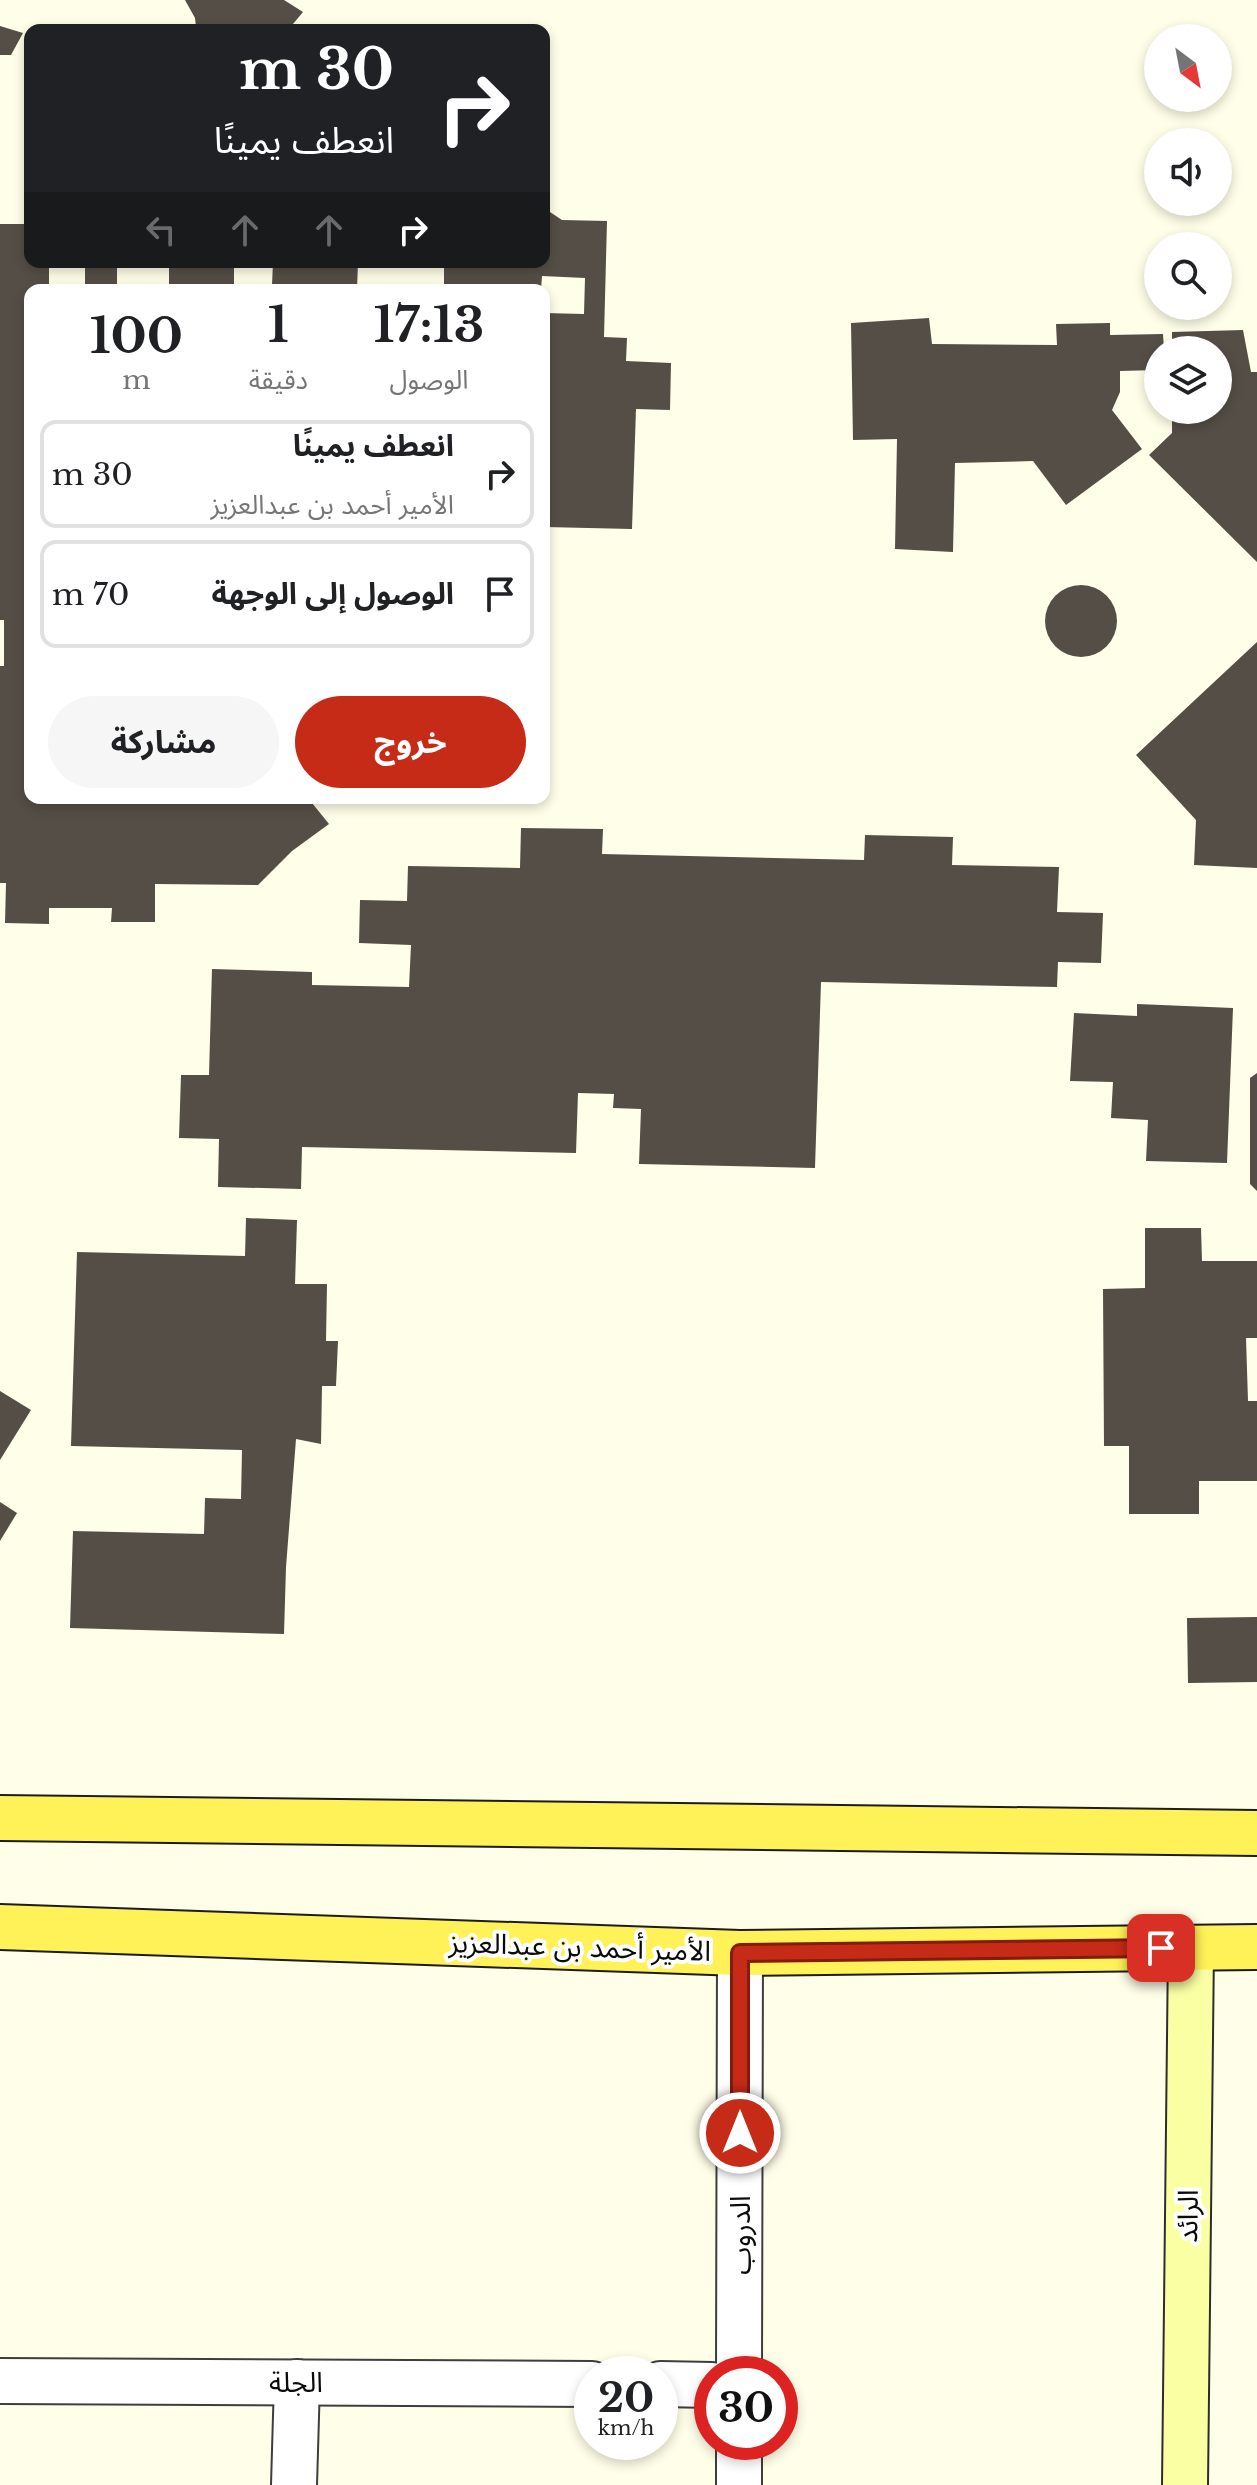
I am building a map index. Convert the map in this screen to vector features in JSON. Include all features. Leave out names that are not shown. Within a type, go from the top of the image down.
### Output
[{"type":"main road","points":[[0,1818],[1257,1833]]},
{"type":"main road","name":"الأمير أحمد بن عبدالعزيز","points":[[0,1927],[740,1953],[1257,1947]]},
{"type":"street","name":"الرائد","points":[[1185,2485],[1191,1948]]},
{"type":"street","name":"الدروب","points":[[739,2356],[740,1953]]},
{"type":"street","name":"الجلة","points":[[0,2381],[574,2384]]},
{"type":"street","points":[[294,2485],[297,2382]]},
{"type":"street","points":[[739,2460],[739,2485]]},
{"type":"building","points":[[185,0],[284,0],[303,12],[293,24],[196,24]]},
{"type":"building","points":[[0,26],[23,33],[11,55],[0,55]]},
{"type":"building","points":[[550,212],[562,220],[607,221],[604,337],[627,338],[626,361],[671,363],[670,410],[636,409],[632,529],[550,527],[550,313],[584,314],[585,278],[542,276],[541,284],[444,284],[444,268],[550,268]]},
{"type":"building","points":[[0,224],[24,224],[24,268],[49,268],[49,284],[24,284],[24,804],[313,804],[329,824],[292,851],[258,885],[155,884],[155,922],[111,922],[112,908],[49,908],[49,924],[5,923],[6,883],[0,883],[0,666],[4,666],[4,620],[0,620]]},
{"type":"building","points":[[85,268],[117,268],[117,284],[85,284]]},
{"type":"building","points":[[169,268],[234,268],[234,284],[169,284]]},
{"type":"building","points":[[273,268],[358,268],[357,284],[272,284]]},
{"type":"building","points":[[929,318],[932,344],[1057,345],[1056,324],[1110,323],[1110,335],[1163,334],[1144,336],[1144,370],[1120,371],[1120,392],[1112,410],[1142,449],[1066,505],[1033,461],[955,463],[953,552],[895,549],[897,439],[853,440],[851,323]]},
{"type":"building","points":[[1243,330],[1251,372],[1257,372],[1257,562],[1149,455],[1172,433],[1172,424],[1232,424],[1232,336],[1172,336],[1172,332]]},
{"type":"building","points":[[1081,585],[1101,591],[1111,601],[1117,621],[1111,641],[1101,651],[1081,657],[1061,651],[1051,641],[1045,621],[1051,601],[1061,591]]},
{"type":"building","points":[[1257,642],[1257,868],[1194,865],[1196,820],[1136,755]]},
{"type":"building","points":[[521,828],[603,829],[602,854],[864,860],[865,835],[953,837],[952,865],[1059,867],[1057,912],[1103,913],[1101,963],[1058,962],[1057,987],[821,982],[815,1168],[639,1164],[641,1109],[613,1108],[614,1094],[578,1093],[576,1153],[302,1147],[301,1189],[218,1187],[219,1139],[179,1138],[181,1075],[209,1075],[212,969],[312,972],[312,985],[409,987],[411,945],[359,943],[360,900],[407,901],[408,866],[520,868]]},
{"type":"building","points":[[1137,1004],[1233,1008],[1227,1163],[1146,1161],[1148,1120],[1111,1118],[1113,1082],[1070,1081],[1074,1013],[1137,1016]]},
{"type":"building","points":[[1257,1073],[1257,1191],[1250,1184],[1250,1078]]},
{"type":"building","points":[[246,1218],[297,1220],[295,1284],[327,1284],[326,1341],[338,1341],[336,1386],[322,1386],[321,1444],[296,1439],[284,1634],[70,1628],[73,1531],[204,1534],[205,1498],[241,1499],[242,1450],[71,1446],[77,1252],[245,1256]]},
{"type":"building","points":[[1145,1228],[1201,1228],[1202,1261],[1257,1261],[1257,1338],[1246,1338],[1248,1401],[1257,1401],[1257,1481],[1199,1481],[1199,1514],[1129,1514],[1129,1446],[1104,1446],[1103,1289],[1145,1288]]},
{"type":"building","points":[[0,1391],[31,1410],[0,1460]]},
{"type":"building","points":[[0,1502],[17,1513],[0,1541]]},
{"type":"building","points":[[1257,1617],[1257,1682],[1188,1683],[1187,1618]]},
{"type":"route","points":[[740,2133],[740,1953],[1161,1948]]}]
